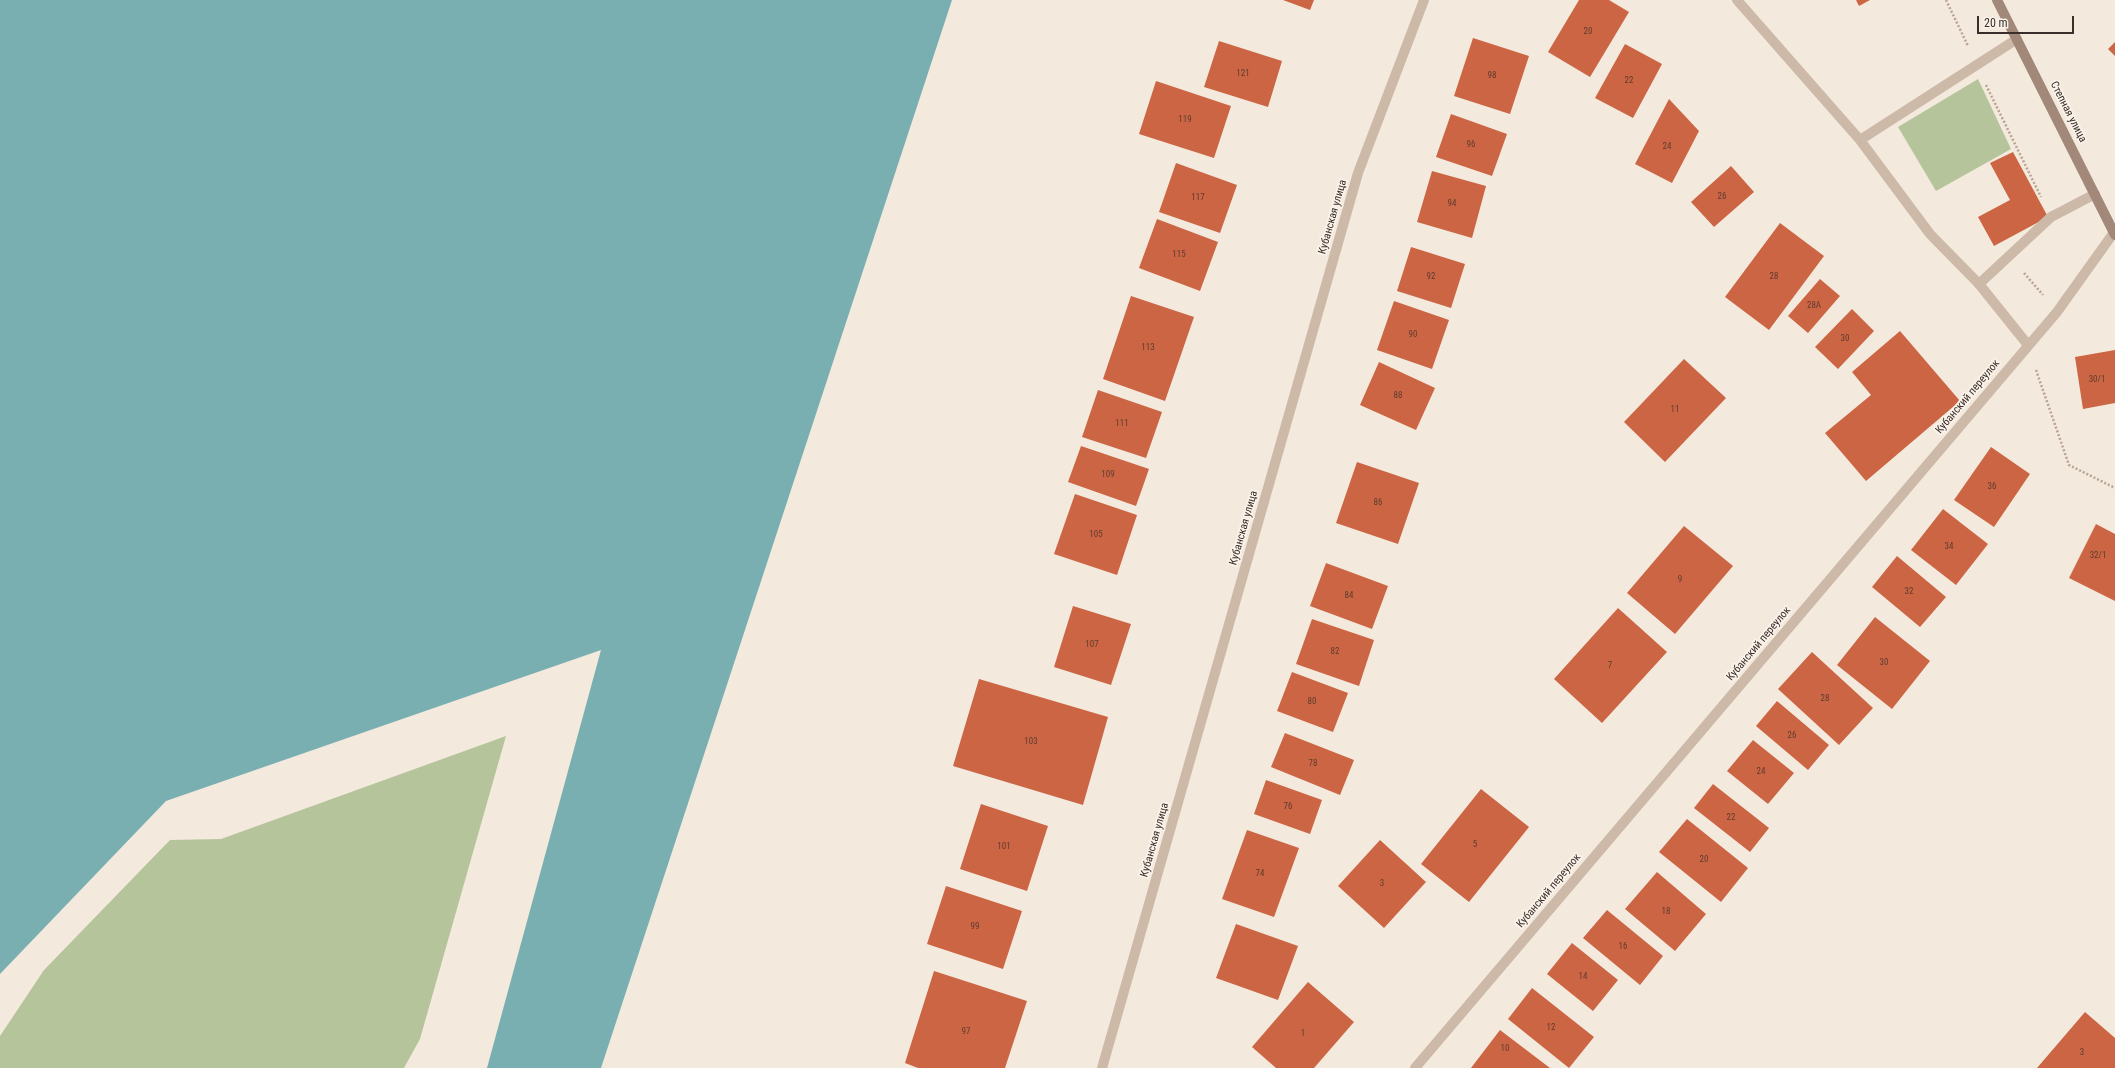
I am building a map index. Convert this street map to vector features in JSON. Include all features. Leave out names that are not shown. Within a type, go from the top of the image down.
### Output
[{"type":"main road","name":"Степная улица","points":[[1997,0],[2115,233]]},
{"type":"street","name":"Кубанская улица","points":[[1102,1068],[1358,174],[1424,0]]},
{"type":"street","points":[[1737,0],[1860,140],[1930,234],[1979,284],[2028,345]]},
{"type":"street","points":[[1860,140],[2017,39]]},
{"type":"street","points":[[1979,284],[2051,217],[2095,194]]},
{"type":"street","name":"Кубанский переулок","points":[[1415,1068],[2057,312],[2115,233]]},
{"type":"path","points":[[1946,0],[1976,65],[2051,217]]},
{"type":"path","points":[[2010,255],[2057,312]]},
{"type":"path","points":[[2028,345],[2069,465],[2115,488]]},
{"type":"green space","points":[[1978,79],[2011,149],[1936,191],[1898,127]]},
{"type":"green space","points":[[506,736],[420,1039],[404,1068],[0,1068],[0,1036],[44,970],[170,840],[221,839]]},
{"type":"water","points":[[0,0],[952,0],[601,1068],[487,1068],[601,650],[166,801],[0,974]]},
{"type":"building","points":[[1283,0],[1314,0],[1310,10]]},
{"type":"building","points":[[1579,0],[1609,0],[1629,12],[1590,77],[1548,52]]},
{"type":"building","points":[[1856,0],[1870,0],[1859,6]]},
{"type":"building","points":[[1473,38],[1529,56],[1510,114],[1454,96]]},
{"type":"building","points":[[1219,41],[1282,61],[1268,107],[1204,87]]},
{"type":"building","points":[[2115,42],[2115,56],[2108,49]]},
{"type":"building","points":[[1625,44],[1662,64],[1633,118],[1595,98]]},
{"type":"building","points":[[1156,81],[1231,106],[1214,158],[1139,134]]},
{"type":"building","points":[[1669,99],[1699,131],[1672,183],[1635,164]]},
{"type":"building","points":[[1451,114],[1507,134],[1492,176],[1436,157]]},
{"type":"building","points":[[2013,152],[2048,217],[1994,246],[1978,217],[2010,200],[1990,163]]},
{"type":"building","points":[[1176,163],[1237,185],[1220,233],[1159,212]]},
{"type":"building","points":[[1731,166],[1754,192],[1714,227],[1691,202]]},
{"type":"building","points":[[1432,171],[1486,186],[1472,238],[1417,222]]},
{"type":"building","points":[[1157,219],[1218,242],[1200,291],[1139,268]]},
{"type":"building","points":[[1780,223],[1824,256],[1769,330],[1725,297]]},
{"type":"building","points":[[1411,247],[1465,264],[1451,308],[1397,291]]},
{"type":"building","points":[[1820,279],[1840,296],[1808,333],[1788,316]]},
{"type":"building","points":[[1131,296],[1194,317],[1165,401],[1103,379]]},
{"type":"building","points":[[1394,301],[1449,320],[1432,369],[1377,350]]},
{"type":"building","points":[[1852,309],[1874,331],[1838,369],[1815,347]]},
{"type":"building","points":[[1900,331],[1960,401],[1866,481],[1825,433],[1871,395],[1852,372]]},
{"type":"building","points":[[2115,350],[2115,403],[2083,409],[2075,357]]},
{"type":"building","points":[[1684,359],[1726,398],[1665,462],[1624,422]]},
{"type":"building","points":[[1379,362],[1435,388],[1416,430],[1360,405]]},
{"type":"building","points":[[1098,390],[1162,412],[1146,458],[1082,437]]},
{"type":"building","points":[[1081,446],[1149,469],[1136,506],[1068,482]]},
{"type":"building","points":[[1991,447],[2030,474],[1994,527],[1954,500]]},
{"type":"building","points":[[1357,462],[1419,483],[1398,544],[1336,523]]},
{"type":"building","points":[[1075,494],[1137,515],[1117,575],[1054,554]]},
{"type":"building","points":[[1943,509],[1988,544],[1956,585],[1911,550]]},
{"type":"building","points":[[2096,524],[2115,534],[2115,601],[2069,578]]},
{"type":"building","points":[[1684,526],[1733,566],[1675,634],[1627,593]]},
{"type":"building","points":[[1897,556],[1946,597],[1920,627],[1872,587]]},
{"type":"building","points":[[1326,563],[1388,586],[1372,629],[1310,606]]},
{"type":"building","points":[[1073,606],[1131,624],[1111,685],[1054,667]]},
{"type":"building","points":[[1618,608],[1667,652],[1602,723],[1554,679]]},
{"type":"building","points":[[1875,617],[1930,661],[1892,709],[1837,665]]},
{"type":"building","points":[[1312,619],[1374,640],[1359,686],[1296,664]]},
{"type":"building","points":[[1812,652],[1873,708],[1839,745],[1778,689]]},
{"type":"building","points":[[1292,672],[1348,693],[1333,732],[1277,711]]},
{"type":"building","points":[[979,679],[1108,717],[1083,805],[953,766]]},
{"type":"building","points":[[1777,701],[1829,745],[1808,770],[1756,726]]},
{"type":"building","points":[[1285,733],[1354,760],[1340,795],[1271,767]]},
{"type":"building","points":[[1753,740],[1794,773],[1768,804],[1727,771]]},
{"type":"building","points":[[1266,780],[1322,800],[1310,834],[1254,814]]},
{"type":"building","points":[[1713,784],[1769,828],[1750,852],[1694,808]]},
{"type":"building","points":[[1481,789],[1529,827],[1469,902],[1421,864]]},
{"type":"building","points":[[981,804],[1048,826],[1027,891],[960,869]]},
{"type":"building","points":[[1687,819],[1748,868],[1721,902],[1659,852]]},
{"type":"building","points":[[1247,830],[1299,848],[1274,917],[1222,899]]},
{"type":"building","points":[[1380,840],[1426,882],[1384,928],[1338,886]]},
{"type":"building","points":[[1657,872],[1706,914],[1675,951],[1625,909]]},
{"type":"building","points":[[946,886],[1022,911],[1003,969],[927,944]]},
{"type":"building","points":[[1607,910],[1663,956],[1640,985],[1583,938]]},
{"type":"building","points":[[1236,924],[1298,946],[1278,1000],[1216,978]]},
{"type":"building","points":[[1572,943],[1618,980],[1593,1011],[1547,974]]},
{"type":"building","points":[[934,971],[1027,1001],[1005,1068],[918,1068],[905,1063]]},
{"type":"building","points":[[1308,982],[1354,1022],[1314,1068],[1276,1068],[1252,1047]]},
{"type":"building","points":[[1532,988],[1594,1037],[1569,1068],[1508,1019]]},
{"type":"building","points":[[2085,1012],[2115,1038],[2115,1068],[2037,1068]]},
{"type":"building","points":[[1500,1030],[1550,1068],[1471,1068]]}]
